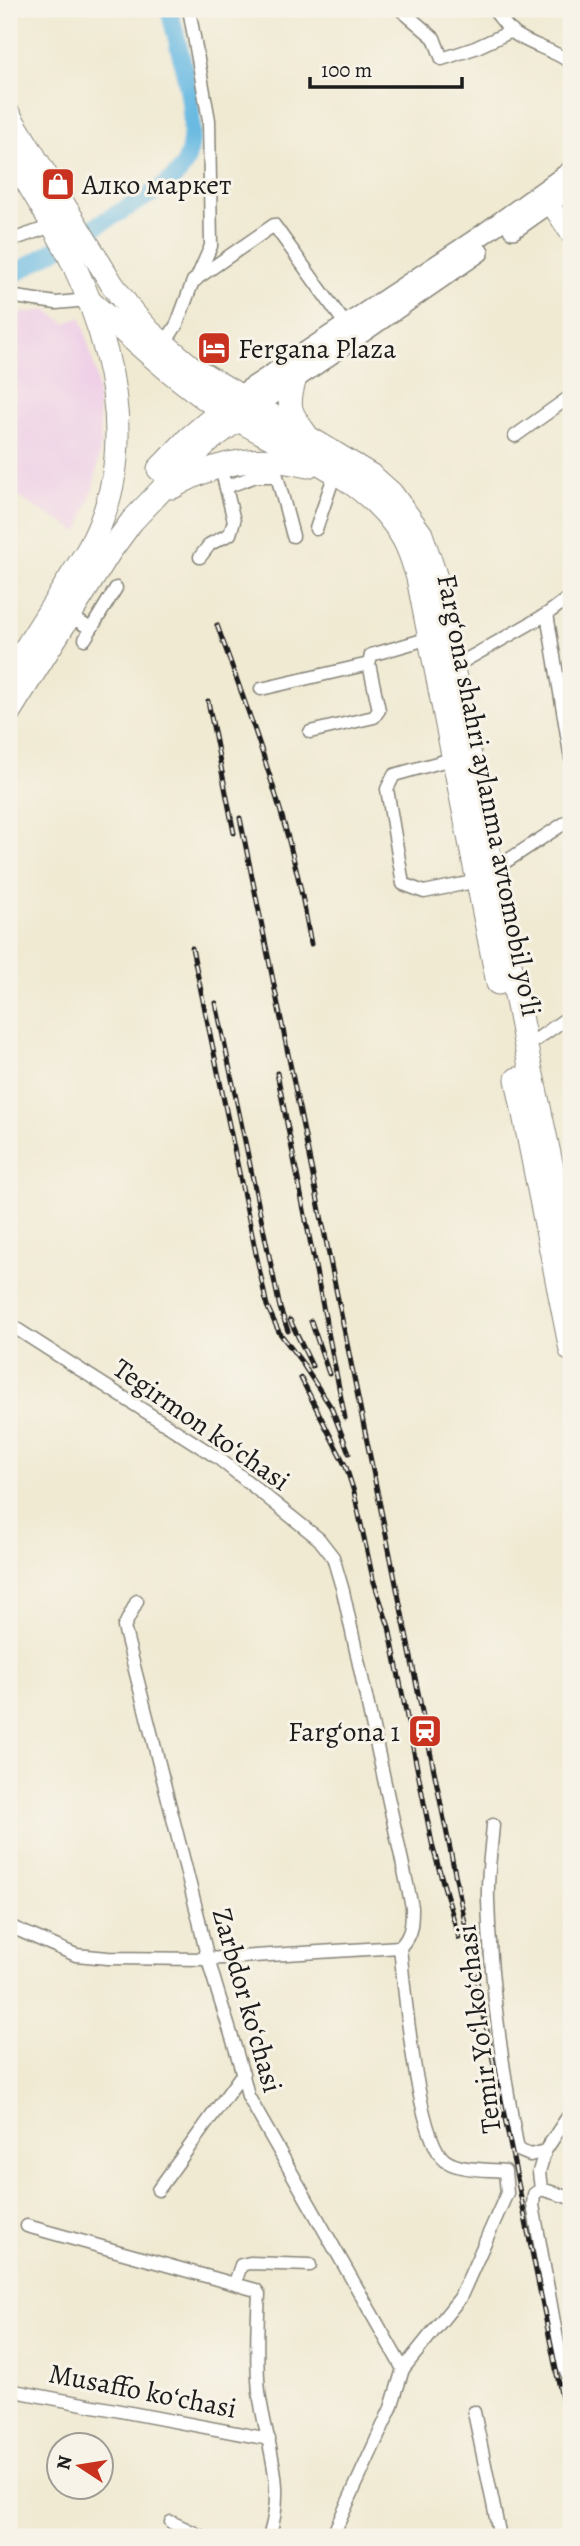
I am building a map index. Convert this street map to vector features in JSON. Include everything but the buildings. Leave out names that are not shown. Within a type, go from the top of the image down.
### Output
[{"type":"highway","points":[[9,115],[62,223],[113,375],[118,421],[115,471],[102,524],[9,675]]},
{"type":"highway","points":[[9,152],[62,223],[95,257],[132,312],[164,345],[238,408]]},
{"type":"highway","points":[[88,300],[177,379],[238,408]]},
{"type":"highway","points":[[295,378],[289,407],[307,435]]},
{"type":"highway","points":[[9,712],[110,551],[149,501],[238,408]]},
{"type":"highway","points":[[88,550],[163,464],[238,408]]},
{"type":"highway","name":"Fargʻona shahri aylanma avtomobil yoʻli","points":[[238,408],[307,435],[372,476],[391,493],[421,534],[435,575],[454,758],[486,876],[571,1256]]},
{"type":"highway","name":"Fargʻona shahri aylanma avtomobil yoʻli","points":[[238,408],[355,486],[373,501],[404,540],[418,578],[430,638],[446,670],[571,1350]]},
{"type":"highway","points":[[149,501],[189,477],[224,476],[249,461],[293,462],[334,473]]},
{"type":"main road","points":[[238,408],[295,378],[546,198],[571,171]]},
{"type":"main road","points":[[238,408],[346,325],[546,198],[571,188]]},
{"type":"street","points":[[164,345],[177,324],[211,246],[209,120],[189,9]]},
{"type":"street","points":[[400,9],[434,38],[442,59],[512,31]]},
{"type":"street","points":[[493,9],[512,31],[540,48],[562,55],[571,63]]},
{"type":"street","points":[[546,198],[571,236]]},
{"type":"street","points":[[9,241],[62,223]]},
{"type":"street","points":[[196,280],[274,225],[346,325]]},
{"type":"street","points":[[9,249],[27,234]]},
{"type":"street","points":[[9,299],[16,297],[55,303],[88,300]]},
{"type":"street","points":[[515,436],[571,396]]},
{"type":"street","points":[[316,529],[334,473]]},
{"type":"street","points":[[200,557],[210,544],[230,534],[233,522],[224,476],[277,476],[293,536]]},
{"type":"street","points":[[70,616],[88,634],[117,588]]},
{"type":"street","points":[[446,670],[547,614],[571,596]]},
{"type":"street","points":[[547,614],[571,759]]},
{"type":"street","points":[[310,732],[373,717],[379,710],[369,664],[371,655],[430,638]]},
{"type":"street","points":[[261,690],[369,664]]},
{"type":"street","points":[[454,758],[394,775],[387,789],[403,884],[424,892],[486,876],[571,820]]},
{"type":"street","points":[[526,1047],[571,1015]]},
{"type":"street","name":"Tegirmon koʻchasi","points":[[9,1324],[218,1458],[319,1539],[333,1557],[343,1591],[412,1907],[412,1928],[407,1941],[400,1947],[415,2068],[426,2120],[435,2146],[445,2161],[458,2166],[505,2171],[507,2193],[460,2298],[403,2369]]},
{"type":"street","name":"Zarbdor koʻchasi","points":[[136,1601],[124,1627],[199,1920],[206,1959],[235,2042],[248,2096],[403,2369]]},
{"type":"street","name":"Temir Yoʻl koʻchasi","points":[[494,1825],[488,1898],[503,2072],[518,2150],[530,2155],[545,2151]]},
{"type":"street","points":[[9,1926],[76,1955],[108,1958],[206,1959],[400,1947]]},
{"type":"street","points":[[158,2190],[243,2073]]},
{"type":"street","points":[[541,2189],[539,2172],[545,2151],[571,2112]]},
{"type":"street","points":[[541,2189],[571,2198]]},
{"type":"street","points":[[541,2189],[534,2194],[533,2205],[561,2361],[571,2377]]},
{"type":"street","points":[[27,2226],[251,2287],[259,2294],[256,2354],[260,2395],[278,2498],[268,2537]]},
{"type":"street","points":[[235,2283],[241,2265],[310,2265]]},
{"type":"street","points":[[331,2537],[391,2409],[403,2369]]},
{"type":"street","name":"Musaffo koʻchasi","points":[[9,2390],[269,2439]]},
{"type":"street","points":[[474,2412],[500,2537]]},
{"type":"street","points":[[171,2522],[204,2537]]},
{"type":"shaded area","points":[[46,310],[66,323],[81,317],[96,373],[101,444],[94,485],[79,532],[14,495],[9,503],[9,322],[23,313]]},
{"type":"waterway","points":[[9,277],[161,188],[181,170],[188,154],[191,114],[184,69],[169,9]]},
{"type":"railway","points":[[217,625],[278,804],[297,875],[311,944]]},
{"type":"railway","points":[[208,701],[234,833]]},
{"type":"railway","points":[[240,818],[571,2443]]},
{"type":"railway","points":[[192,948],[267,1306],[279,1332],[306,1368]]},
{"type":"railway","points":[[216,1003],[280,1308],[288,1331]]},
{"type":"railway","points":[[277,1073],[345,1418]]},
{"type":"railway","points":[[290,1320],[312,1366]]},
{"type":"railway","points":[[311,1321],[329,1374]]},
{"type":"railway","points":[[304,1366],[331,1407]]},
{"type":"railway","points":[[301,1378],[346,1467],[354,1492],[373,1579],[389,1627],[433,1848],[459,1938]]},
{"type":"railway","points":[[331,1407],[349,1453]]},
{"type":"place","name":"Алко маркет","points":[[58,184]]},
{"type":"place","name":"Fergana Plaza","points":[[214,348]]},
{"type":"place","name":"Farg‘ona 1","points":[[425,1731]]}]
